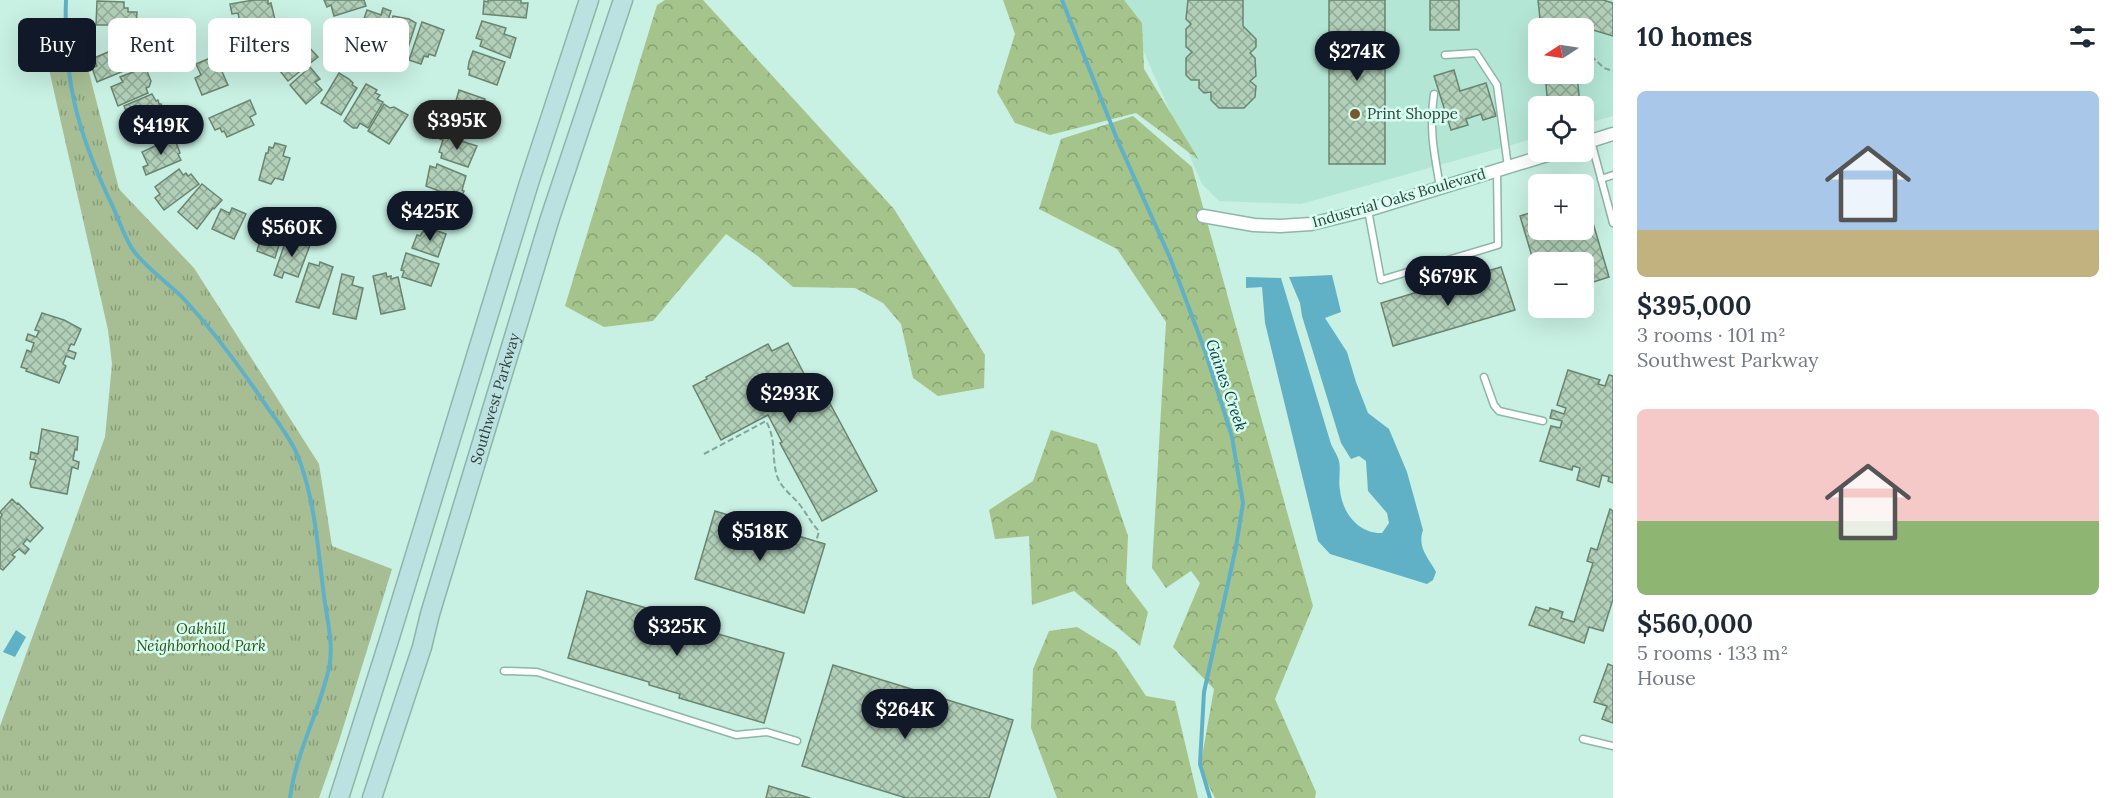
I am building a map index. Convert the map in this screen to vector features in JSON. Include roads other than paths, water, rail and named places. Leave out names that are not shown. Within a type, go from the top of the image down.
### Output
[{"type":"main road","points":[[339,798],[529,183],[589,0]]},
{"type":"main road","name":"Southwest Parkway","points":[[372,798],[422,646],[550,218],[623,0]]},
{"type":"street","points":[[1594,140],[1613,134]]},
{"type":"street","name":"Industrial Oaks Boulevard","points":[[1203,216],[1254,225],[1311,224],[1368,210],[1528,161]]},
{"type":"lane","points":[[1368,210],[1381,280],[1498,245],[1503,169],[1497,85],[1476,53],[1445,56]]},
{"type":"lane","points":[[1434,94],[1430,120],[1431,138],[1440,188]]},
{"type":"lane","points":[[1594,159],[1613,223]]},
{"type":"lane","points":[[1601,179],[1613,175]]},
{"type":"lane","points":[[1484,377],[1494,405],[1499,411],[1543,422]]},
{"type":"lane","points":[[504,671],[537,672],[582,685],[603,695],[736,735],[767,732],[797,741]]},
{"type":"lane","points":[[1583,739],[1613,746]]},
{"type":"water","points":[[1332,275],[1341,312],[1325,318],[1347,352],[1368,413],[1389,429],[1407,472],[1423,530],[1422,547],[1436,572],[1433,580],[1427,584],[1330,554],[1318,541],[1265,323],[1262,287],[1246,288],[1246,277],[1281,278],[1331,444],[1338,457],[1339,487],[1344,507],[1359,526],[1382,533],[1389,523],[1387,513],[1368,491],[1366,461],[1359,456],[1351,459],[1341,443],[1300,303],[1289,277]]},
{"type":"water","points":[[16,630],[26,637],[15,657],[3,652]]},
{"type":"waterway","points":[[66,0],[67,56],[75,106],[90,154],[127,239],[138,257],[182,297],[205,322],[246,376],[286,434],[297,454],[308,488],[315,524],[331,651],[325,685],[297,765],[290,798]]},
{"type":"waterway","name":"Gaines Creek","points":[[1062,0],[1117,139],[1171,260],[1205,351],[1232,437],[1243,503],[1236,547],[1204,692],[1200,764],[1210,798]]},
{"type":"place","name":"Print Shoppe","points":[[1355,114]]},
{"type":"park label","name":"Oakhill Neighborhood Park","points":[[201,638]]}]
